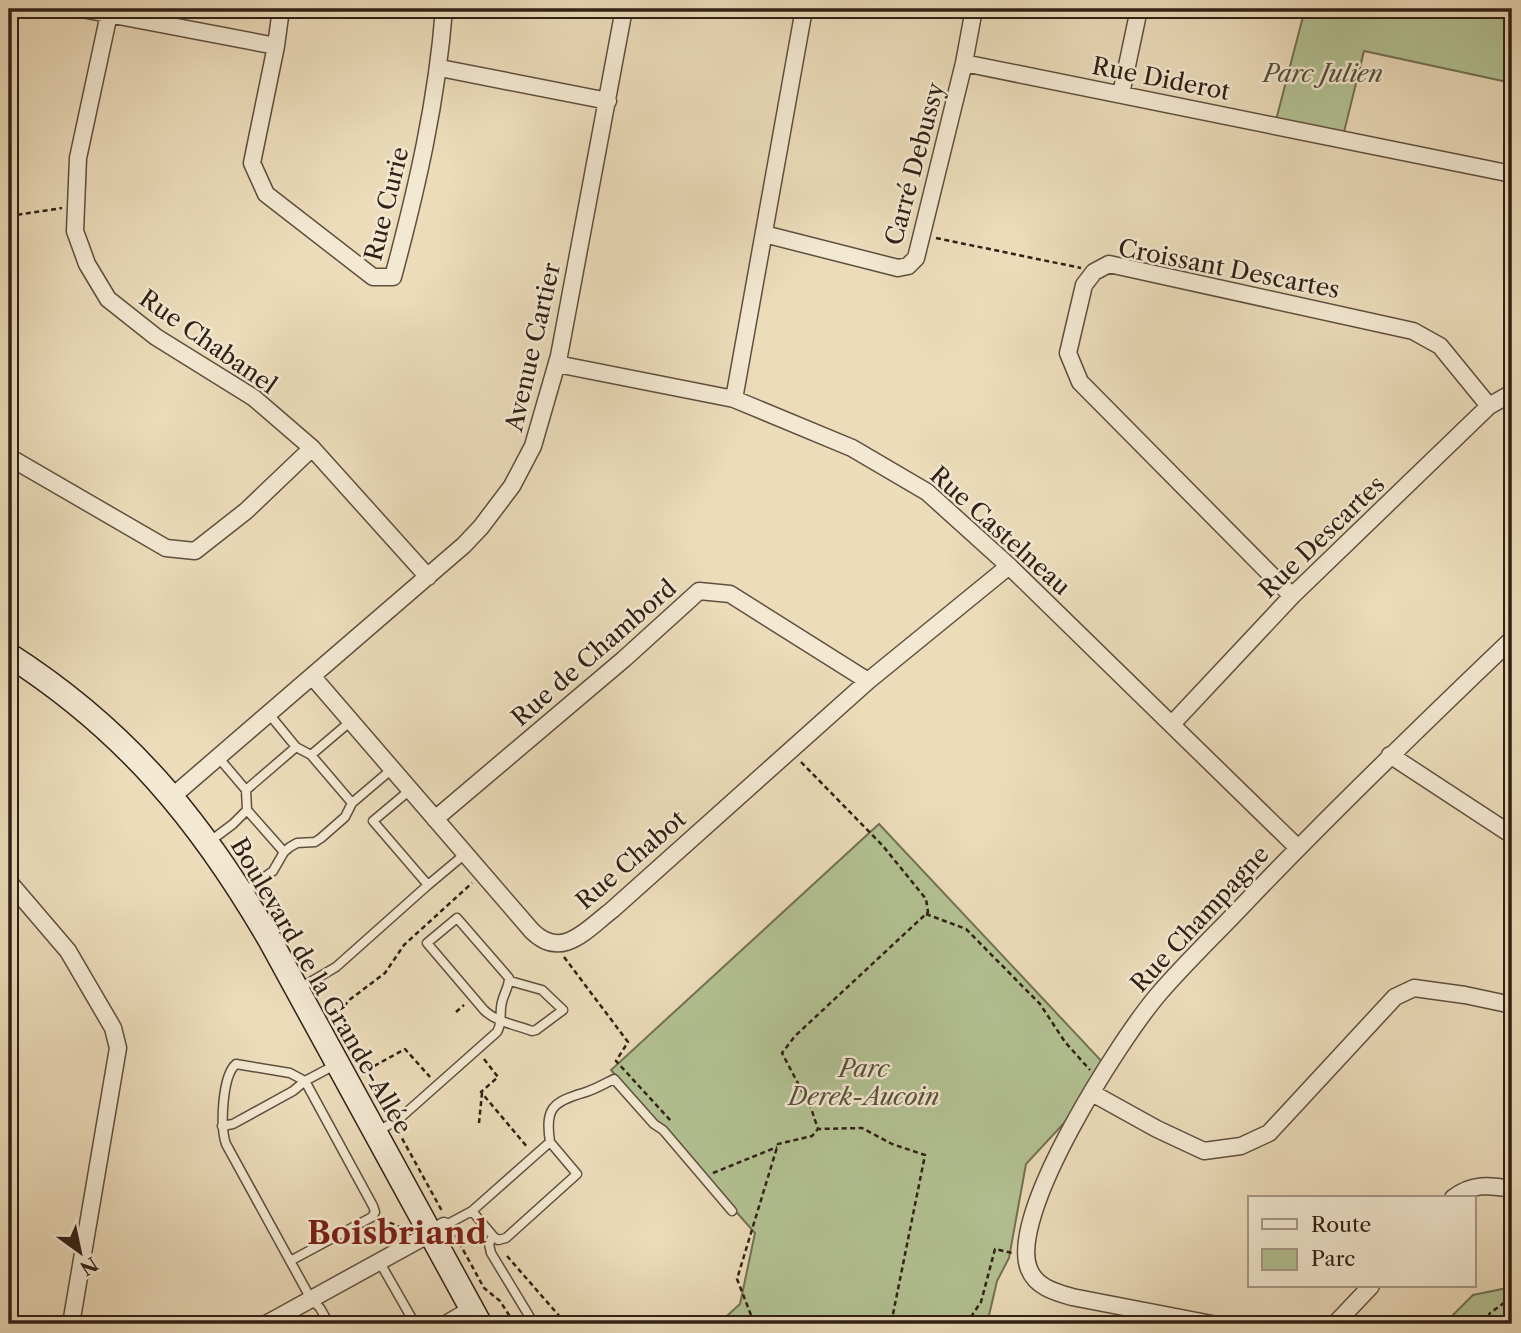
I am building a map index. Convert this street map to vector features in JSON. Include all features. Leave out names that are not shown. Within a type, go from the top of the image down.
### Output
[{"type":"street","points":[[82,9],[276,46]]},
{"type":"street","name":"Rue Curie","points":[[281,9],[252,163],[266,194],[373,277],[393,277],[418,183],[440,68],[444,9]]},
{"type":"street","name":"Avenue Cartier","points":[[173,796],[428,577],[481,527],[512,486],[533,446],[556,364],[624,9]]},
{"type":"street","points":[[734,399],[804,9]]},
{"type":"street","name":"Carré Debussy","points":[[764,234],[898,268],[908,266],[916,258],[964,63],[974,9]]},
{"type":"street","points":[[1122,94],[1139,9]]},
{"type":"street","name":"Rue Chabanel","points":[[109,14],[78,158],[75,231],[87,264],[108,299],[156,337],[254,398],[312,448],[428,577]]},
{"type":"street","name":"Rue Diderot","points":[[964,63],[1512,174]]},
{"type":"street","points":[[440,68],[608,101]]},
{"type":"street","name":"Croissant Descartes","points":[[1292,596],[1080,382],[1068,354],[1084,285],[1094,272],[1110,264],[1413,331],[1440,346],[1489,406]]},
{"type":"street","name":"Rue Castelneau","points":[[556,364],[734,399],[852,448],[927,492],[1009,566],[1298,848]]},
{"type":"street","name":"Rue Descartes","points":[[1172,724],[1292,596],[1489,406],[1512,393]]},
{"type":"street","points":[[9,457],[166,548],[195,551],[246,511],[312,448]]},
{"type":"street","name":"Rue Chabot","points":[[555,944],[575,939],[611,910],[788,750],[1009,566]]},
{"type":"street","name":"Rue de Chambord","points":[[435,819],[624,659],[699,591],[730,594],[868,681]]},
{"type":"street","name":"Rue Champagne","points":[[1212,1324],[1072,1297],[1045,1287],[1033,1277],[1026,1248],[1029,1227],[1041,1191],[1092,1093],[1159,994],[1390,755],[1512,639]]},
{"type":"street","name":"Boulevard de la Grande-Allée","points":[[9,654],[44,678],[135,755],[173,796],[208,842],[243,893],[338,1063],[388,1125],[443,1227],[475,1315]]},
{"type":"street","points":[[312,676],[532,931],[544,941],[555,944]]},
{"type":"street","points":[[1390,755],[1512,835]]},
{"type":"street","points":[[9,882],[68,951],[113,1028],[118,1048],[71,1324]]},
{"type":"street","points":[[1092,1093],[1204,1151],[1241,1146],[1269,1133],[1395,997],[1414,988],[1512,1005]]},
{"type":"street","points":[[1456,1196],[1465,1189],[1489,1185],[1512,1189]]},
{"type":"street","points":[[266,1324],[443,1227]]},
{"type":"street","points":[[1335,1324],[1369,1288]]},
{"type":"lane","points":[[269,713],[296,747],[311,755],[352,803]]},
{"type":"lane","points":[[311,755],[351,721]]},
{"type":"lane","points":[[246,790],[296,747]]},
{"type":"lane","points":[[218,757],[246,790],[247,810],[284,852]]},
{"type":"lane","points":[[243,893],[272,871],[284,852],[297,843],[310,843],[321,838],[345,817],[352,803],[392,769]]},
{"type":"lane","points":[[410,790],[373,821],[428,885]]},
{"type":"lane","points":[[208,842],[247,810]]},
{"type":"lane","points":[[297,989],[335,967],[465,854]]},
{"type":"lane","points":[[457,918],[510,981],[542,990],[563,1010],[536,1030],[493,1018],[427,943],[457,918]]},
{"type":"lane","points":[[388,1125],[399,1119],[497,1032],[510,981]]},
{"type":"lane","points":[[222,1126],[233,1124],[338,1063]]},
{"type":"lane","points":[[290,1261],[372,1217],[375,1212],[305,1081],[290,1073],[236,1064],[229,1074],[222,1126],[226,1144],[290,1261],[311,1299],[329,1324]]},
{"type":"lane","points":[[472,1211],[498,1240],[506,1238],[577,1174],[550,1142],[548,1122],[554,1106],[570,1096],[585,1093],[614,1079],[654,1124],[663,1130],[732,1211]]},
{"type":"lane","points":[[443,1227],[472,1211],[550,1142]]},
{"type":"lane","points":[[493,1236],[489,1244],[491,1253],[534,1324]]},
{"type":"lane","points":[[379,1261],[415,1324]]},
{"type":"lane","points":[[438,1324],[475,1315]]},
{"type":"path","points":[[9,216],[76,205]]},
{"type":"path","points":[[922,235],[1070,264],[1094,272]]},
{"type":"path","points":[[788,750],[883,846],[926,899],[928,912],[795,1036],[782,1053],[811,1108],[818,1129]]},
{"type":"path","name":"Boulevard de la Grande-Allée","points":[[471,884],[404,945],[385,973],[345,1004],[341,1012],[343,1025],[388,1125],[443,1227],[487,1292],[500,1301],[512,1324]]},
{"type":"path","points":[[926,914],[966,929],[1040,1004],[1065,1042],[1088,1068],[1101,1078]]},
{"type":"path","points":[[555,944],[628,1042],[616,1061],[674,1125]]},
{"type":"path","points":[[361,1073],[405,1049],[431,1079]]},
{"type":"path","points":[[479,1123],[481,1092],[498,1077],[481,1056]]},
{"type":"path","points":[[482,1093],[520,1139]]},
{"type":"path","points":[[713,1173],[777,1147],[778,1144],[812,1136],[818,1129],[862,1128],[892,1144],[925,1155],[891,1324]]},
{"type":"path","points":[[755,1324],[737,1279],[777,1147]]},
{"type":"path","points":[[383,1219],[404,1229]]},
{"type":"path","points":[[966,1324],[981,1302],[995,1249],[1015,1253]]},
{"type":"path","points":[[506,1255],[566,1324]]},
{"type":"path","points":[[1484,1324],[1495,1308],[1512,1297]]},
{"type":"path","points":[[554,1324],[561,1318]]},
{"type":"path","points":[[806,1324],[819,1320],[836,1324]]},
{"type":"green space","name":"Parc Julien","points":[[1305,9],[1512,9],[1512,83],[1364,51],[1344,132],[1275,124]]},
{"type":"green space","name":"Parc Derek-Aucoin","points":[[879,824],[1108,1068],[1092,1093],[1026,1164],[1009,1258],[997,1281],[987,1324],[718,1324],[740,1304],[755,1233],[611,1070]]},
{"type":"green space","points":[[1512,1287],[1512,1324],[1444,1324],[1473,1295]]},
{"type":"district","name":"Boisbriand","points":[[397,1233]]}]
